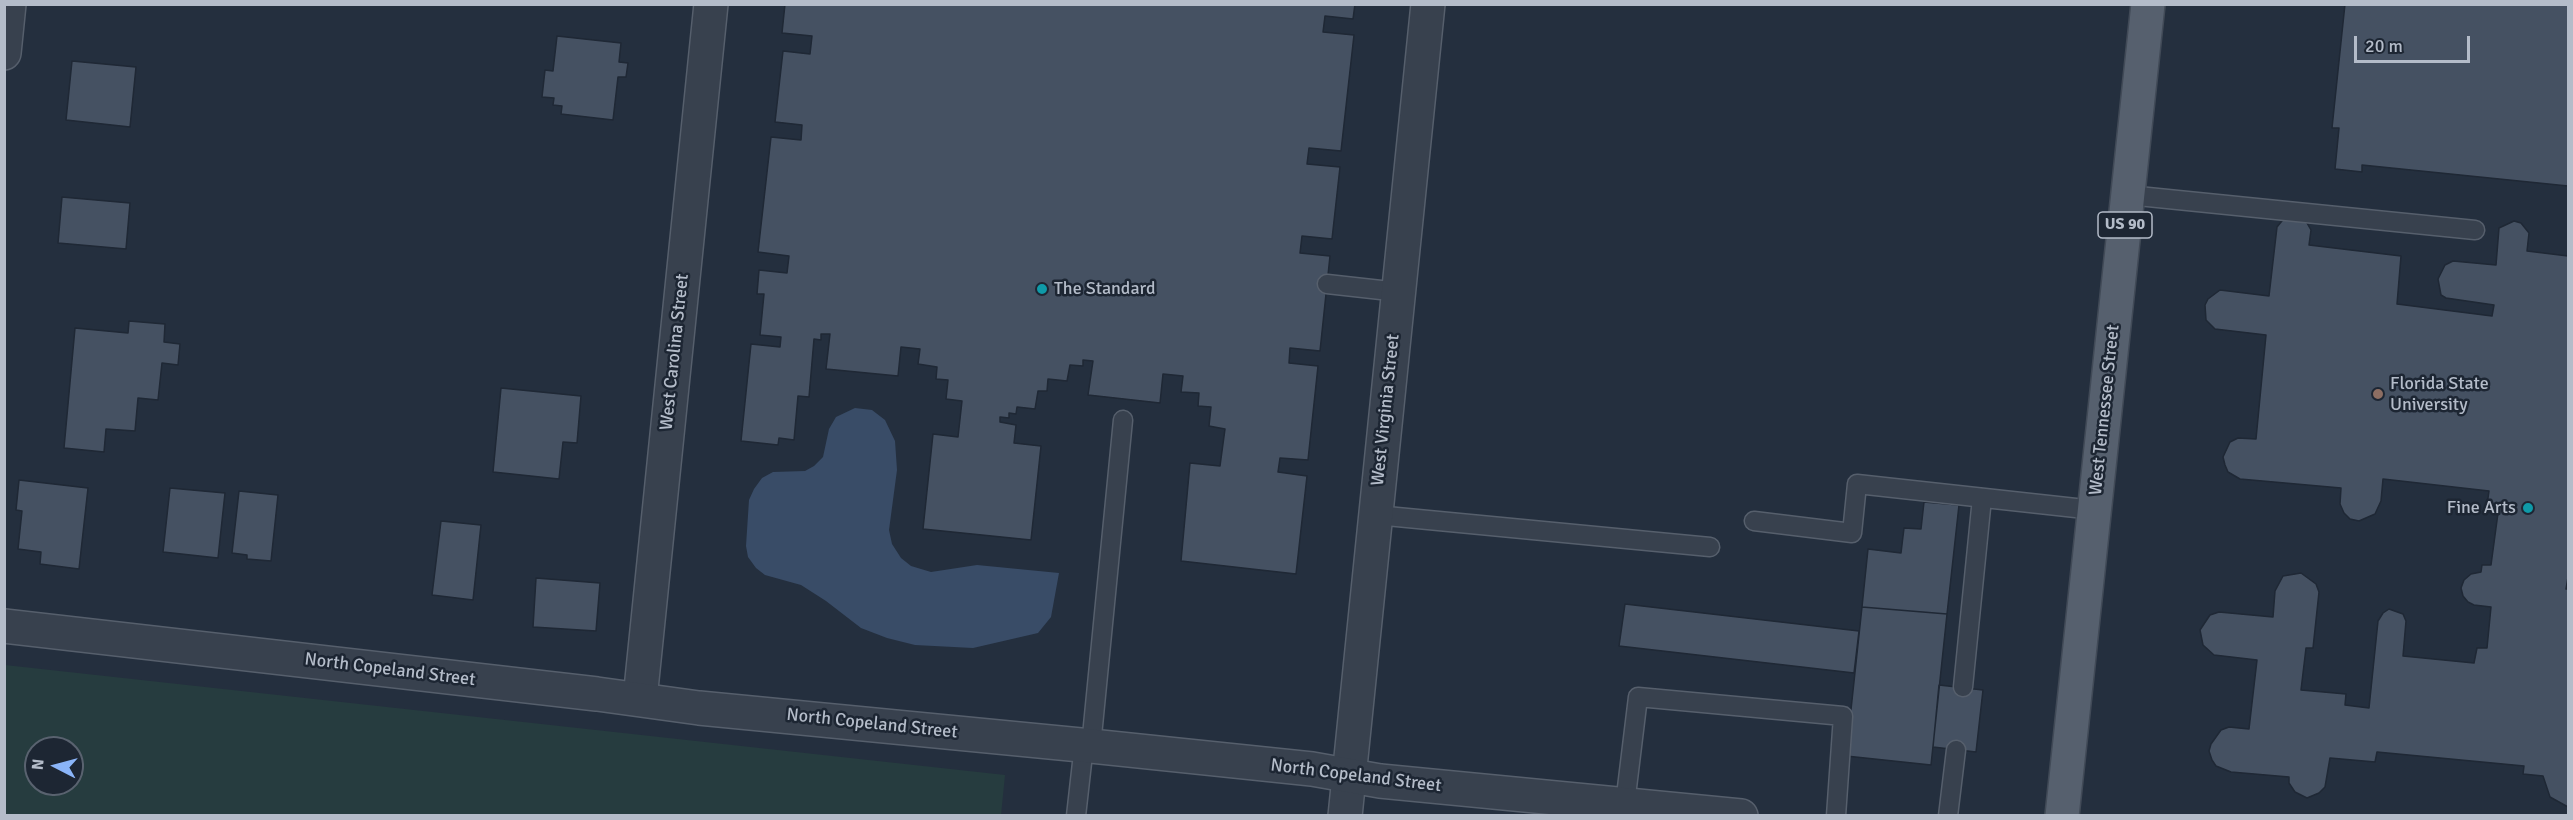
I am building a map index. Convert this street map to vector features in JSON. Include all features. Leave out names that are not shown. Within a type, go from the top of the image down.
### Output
[{"type":"main road","name":"West Tennessee Street","points":[[2062,816],[2148,4]]},
{"type":"street","points":[[4,53],[9,4]]},
{"type":"street","name":"West Carolina Street","points":[[640,699],[711,4]]},
{"type":"street","name":"West Virginia Street","points":[[1345,816],[1428,4]]},
{"type":"street","name":"North Copeland Street","points":[[4,626],[711,709],[1087,745],[1312,769],[1380,781],[1741,816]]},
{"type":"lane","points":[[2128,195],[2475,230]]},
{"type":"lane","points":[[1328,284],[1399,292]]},
{"type":"lane","points":[[1076,816],[1087,745],[1124,420]]},
{"type":"lane","points":[[1754,521],[1852,533],[1857,484],[2094,510]]},
{"type":"lane","points":[[1963,687],[1982,498]]},
{"type":"lane","points":[[1376,515],[1710,547]]},
{"type":"lane","points":[[1625,804],[1638,697],[1844,716],[1836,816]]},
{"type":"lane","points":[[1948,816],[1956,750]]},
{"type":"green space","points":[[5,665],[1005,775],[1001,815],[5,815]]},
{"type":"water","points":[[855,408],[872,410],[885,420],[895,441],[897,470],[889,530],[892,544],[901,558],[911,566],[931,572],[977,565],[1059,573],[1051,617],[1038,633],[973,648],[915,645],[861,628],[801,585],[765,575],[756,568],[748,557],[746,546],[749,500],[754,489],[762,478],[773,472],[805,471],[814,466],[823,457],[829,429],[836,417]]},
{"type":"building","name":"The Standard","points":[[785,4],[1355,4],[1353,19],[1325,16],[1323,32],[1354,35],[1341,151],[1309,148],[1307,164],[1340,167],[1332,239],[1302,236],[1300,253],[1330,256],[1320,351],[1290,348],[1289,363],[1318,366],[1308,460],[1280,458],[1278,472],[1307,476],[1296,574],[1181,561],[1190,463],[1220,466],[1225,429],[1209,426],[1211,407],[1198,406],[1199,393],[1181,392],[1183,376],[1163,374],[1160,403],[1088,395],[1093,361],[1083,360],[1083,366],[1070,365],[1067,381],[1048,379],[1047,391],[1038,391],[1035,409],[1017,407],[1016,414],[1009,413],[1009,418],[1000,417],[1000,422],[1016,425],[1014,443],[1041,446],[1031,540],[923,529],[933,434],[958,437],[962,401],[946,399],[948,380],[936,379],[937,367],[918,364],[920,349],[901,347],[898,376],[826,369],[830,334],[821,334],[821,340],[814,339],[809,397],[798,396],[794,440],[779,438],[778,445],[741,441],[751,344],[780,347],[781,337],[760,335],[764,294],[757,294],[759,270],[787,273],[789,256],[758,252],[771,137],[801,140],[802,125],[775,122],[783,51],[810,54],[812,36],[782,33]]},
{"type":"building","points":[[2345,4],[2568,4],[2568,186],[2362,165],[2362,172],[2335,169],[2339,128],[2332,128]]},
{"type":"building","points":[[557,36],[621,43],[619,62],[628,63],[626,77],[618,77],[613,120],[561,114],[562,106],[553,105],[554,98],[542,97],[545,70],[553,71]]},
{"type":"building","points":[[72,61],[136,67],[130,127],[66,120]]},
{"type":"building","points":[[62,197],[130,203],[126,249],[58,243]]},
{"type":"building","name":"Fine Arts","points":[[2286,216],[2301,218],[2307,223],[2311,230],[2309,245],[2401,256],[2397,304],[2492,316],[2494,305],[2446,298],[2441,295],[2438,279],[2445,265],[2453,261],[2496,265],[2499,228],[2514,221],[2521,223],[2529,233],[2527,251],[2568,256],[2568,577],[2566,589],[2568,589],[2568,807],[2550,797],[2543,776],[2523,774],[2524,766],[2377,752],[2375,762],[2330,758],[2325,787],[2319,793],[2307,798],[2295,792],[2289,783],[2289,777],[2231,772],[2216,766],[2212,760],[2209,751],[2211,744],[2221,730],[2229,727],[2249,729],[2257,660],[2214,655],[2203,645],[2200,630],[2210,615],[2219,612],[2273,617],[2275,591],[2283,576],[2301,573],[2316,584],[2319,592],[2313,648],[2306,648],[2301,690],[2346,694],[2345,705],[2369,708],[2378,621],[2389,609],[2403,614],[2406,621],[2403,656],[2474,663],[2477,648],[2487,648],[2491,607],[2468,602],[2461,588],[2464,580],[2471,574],[2481,572],[2482,565],[2491,565],[2498,513],[2486,512],[2489,491],[2383,479],[2381,501],[2375,514],[2359,521],[2350,519],[2344,513],[2340,504],[2341,488],[2240,479],[2228,472],[2223,457],[2230,442],[2238,438],[2256,439],[2266,335],[2215,329],[2206,320],[2205,305],[2208,299],[2220,290],[2269,296],[2277,227]]},
{"type":"building","points":[[129,321],[165,324],[164,342],[180,344],[178,365],[162,363],[158,400],[138,398],[135,431],[106,429],[104,452],[64,448],[75,328],[128,333]]},
{"type":"building","points":[[501,388],[581,396],[577,443],[563,442],[559,479],[493,472]]},
{"type":"building","points":[[19,480],[88,488],[79,569],[40,564],[41,552],[18,549],[22,511],[16,510]]},
{"type":"building","points":[[170,488],[225,493],[218,558],[163,552]]},
{"type":"building","points":[[239,491],[278,495],[271,561],[247,559],[247,555],[232,553]]},
{"type":"building","points":[[1924,502],[1959,505],[1947,614],[1862,607],[1868,549],[1901,553],[1904,528],[1921,529]]},
{"type":"building","points":[[441,521],[481,525],[473,600],[432,595]]},
{"type":"building","points":[[536,578],[600,583],[596,631],[533,627]]},
{"type":"building","points":[[1625,604],[1859,631],[1854,673],[1619,646]]},
{"type":"building","points":[[1862,607],[1947,614],[1931,765],[1846,756]]},
{"type":"building","points":[[1939,685],[1983,690],[1976,752],[1933,747]]},
{"type":"place","name":"The Standard","points":[[1042,289]]},
{"type":"place","name":"Florida State University","points":[[2378,394]]},
{"type":"place","name":"Fine Arts","points":[[2528,508]]}]
